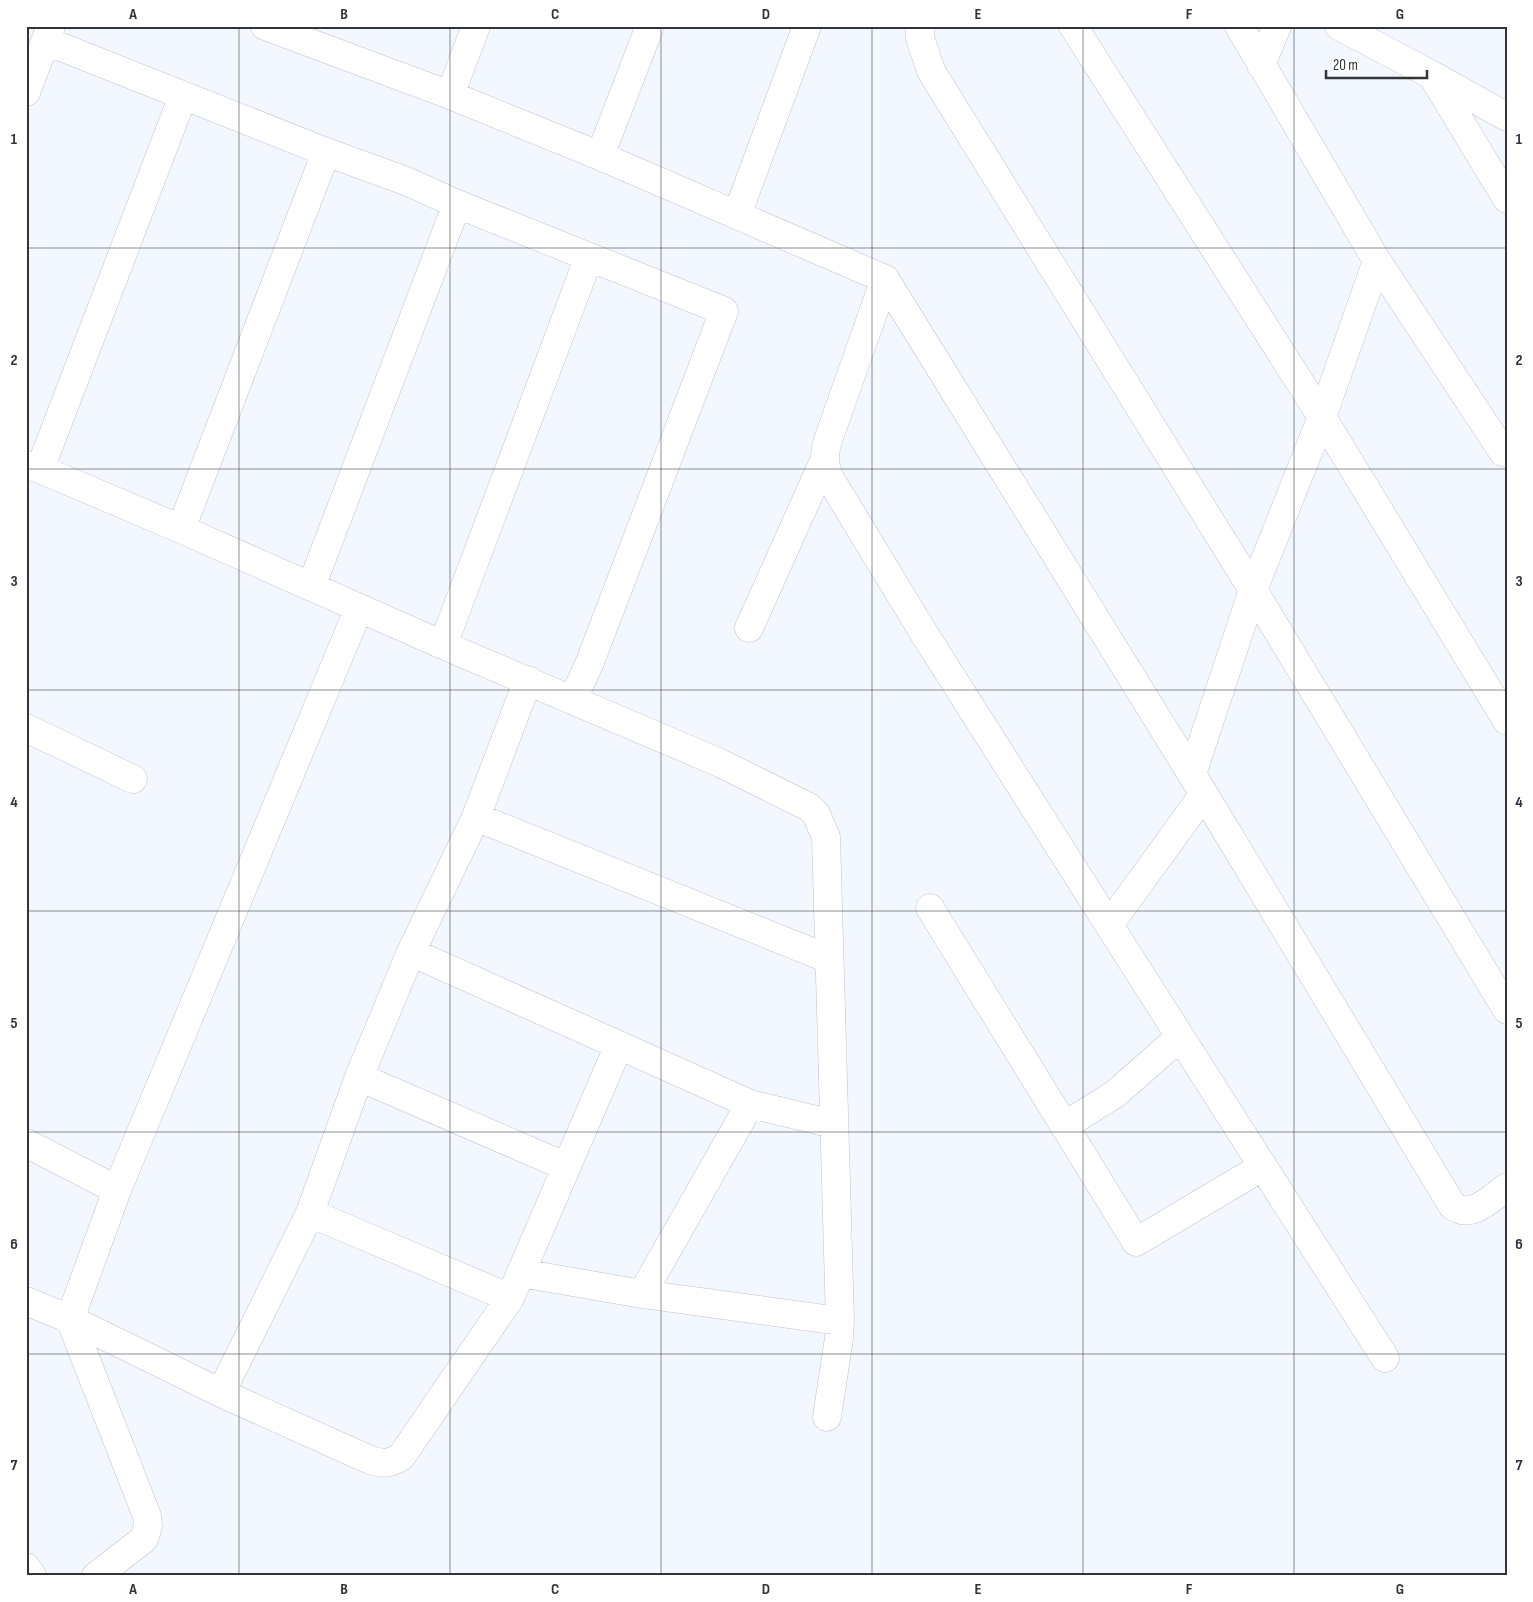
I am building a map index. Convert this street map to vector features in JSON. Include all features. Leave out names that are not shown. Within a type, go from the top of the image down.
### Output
[{"type":"street","points":[[450,95],[476,26]]},
{"type":"street","points":[[600,156],[650,26]]},
{"type":"street","points":[[737,215],[807,26]]},
{"type":"street","points":[[920,26],[920,38],[931,71],[1253,590],[1507,1010]]},
{"type":"street","points":[[1073,26],[1322,417],[1507,721]]},
{"type":"street","points":[[1238,26],[1377,261],[1503,452]]},
{"type":"street","points":[[1261,65],[1277,26]]},
{"type":"street","points":[[1339,26],[1507,117]]},
{"type":"street","points":[[280,29],[600,156],[885,279],[1198,784],[1452,1205],[1457,1209],[1470,1211],[1507,1187]]},
{"type":"street","points":[[26,92],[48,34],[184,96],[326,152],[406,181],[457,204],[724,311],[590,662],[572,699]]},
{"type":"street","points":[[1432,75],[1507,199]]},
{"type":"street","points":[[184,96],[33,467],[181,528],[443,645],[720,763],[809,807],[816,814],[826,837],[840,1321],[827,1417]]},
{"type":"street","points":[[181,528],[326,152]]},
{"type":"street","points":[[311,587],[457,204]]},
{"type":"street","points":[[443,645],[589,257]]},
{"type":"street","points":[[1109,925],[1198,784],[1253,590],[1322,417],[1377,261]]},
{"type":"street","points":[[749,628],[824,461],[827,443],[885,279]]},
{"type":"street","points":[[824,461],[829,477],[925,635],[1385,1358]]},
{"type":"street","points":[[96,1576],[144,1539],[148,1526],[147,1516],[70,1318],[117,1190],[359,608]]},
{"type":"street","points":[[221,1394],[310,1213],[359,1077],[411,952],[476,817],[528,680]]},
{"type":"street","points":[[26,728],[133,779]]},
{"type":"street","points":[[476,817],[829,959]]},
{"type":"street","points":[[930,908],[1136,1242],[1262,1167]]},
{"type":"street","points":[[411,952],[750,1104],[833,1124]]},
{"type":"street","points":[[1064,1126],[1115,1094],[1180,1037]]},
{"type":"street","points":[[26,1301],[70,1318],[221,1394],[370,1460],[381,1463],[393,1462],[400,1457],[510,1298],[618,1045]]},
{"type":"street","points":[[359,1077],[566,1166]]},
{"type":"street","points":[[642,1294],[750,1104]]},
{"type":"street","points":[[26,1143],[117,1190]]},
{"type":"street","points":[[310,1213],[510,1298]]},
{"type":"street","points":[[521,1273],[642,1294],[840,1321]]},
{"type":"street","points":[[26,1567],[32,1576]]}]
